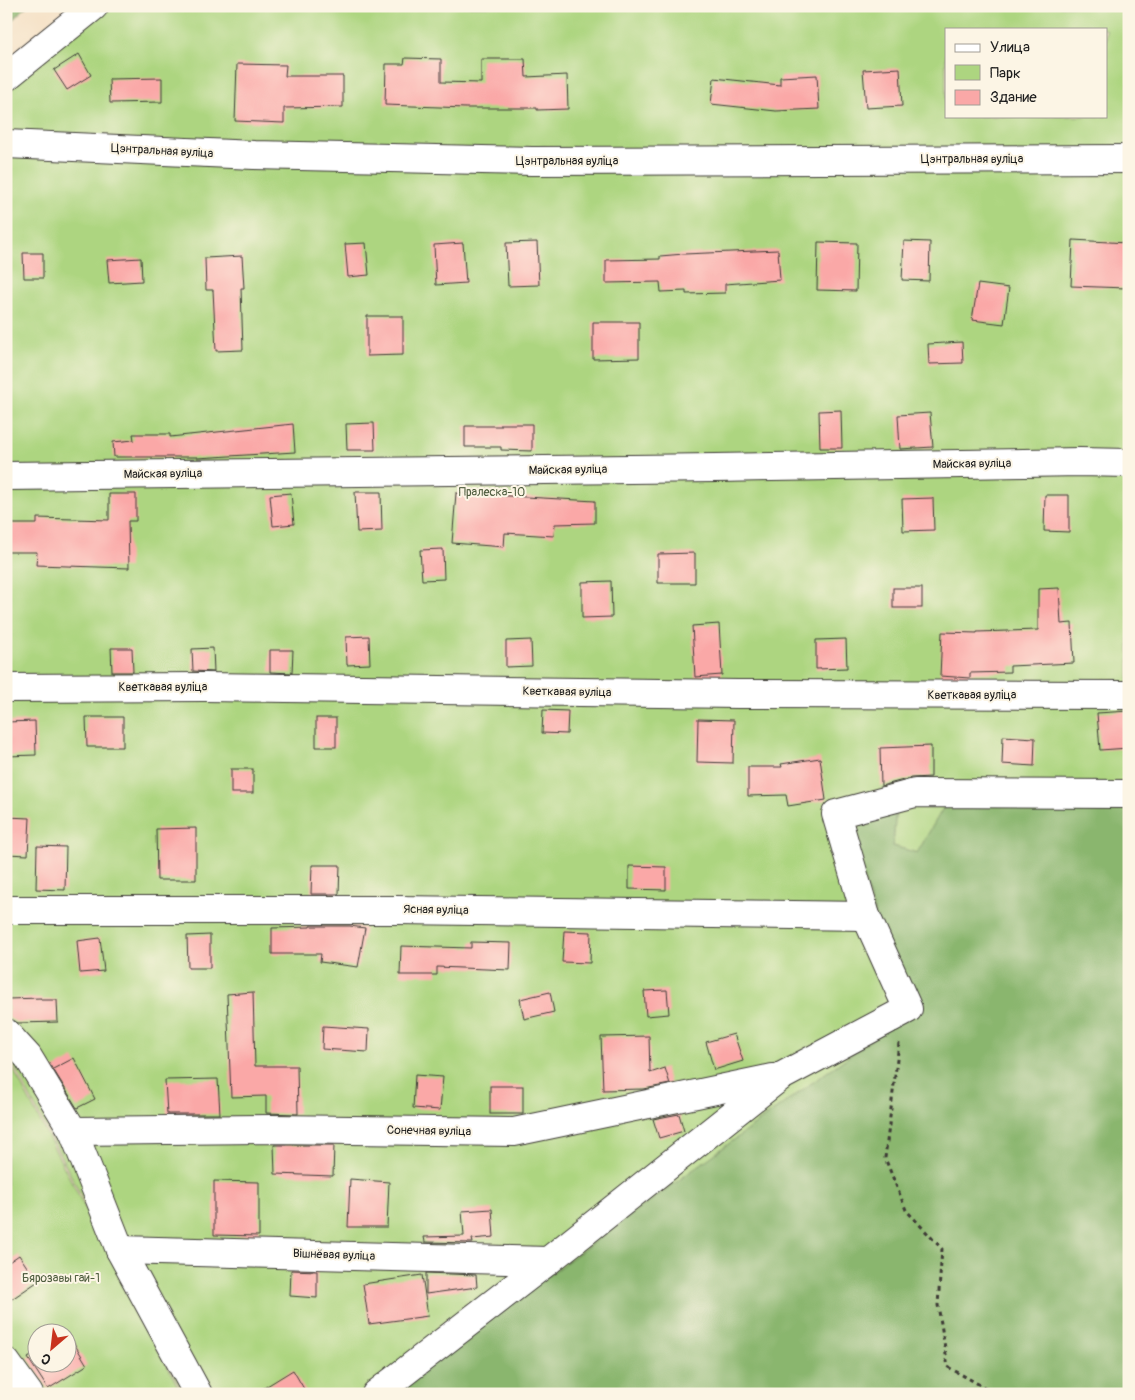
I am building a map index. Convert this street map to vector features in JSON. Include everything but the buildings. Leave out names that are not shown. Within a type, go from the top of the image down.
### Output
[{"type":"street","points":[[6,77],[94,6]]},
{"type":"street","name":"Цэнтральная вуліца","points":[[6,144],[254,155],[532,161],[1129,159]]},
{"type":"street","name":"Майская вуліца","points":[[6,476],[736,468],[1080,462],[1129,463]]},
{"type":"street","name":"Кветкавая вуліца","points":[[6,688],[204,687],[738,694],[1129,695]]},
{"type":"street","points":[[376,1394],[548,1261],[780,1077],[908,1009],[866,916],[836,814],[915,793],[1129,794]]},
{"type":"street","name":"Ясная вуліца","points":[[6,910],[387,910],[866,916]]},
{"type":"street","points":[[6,1033],[28,1057],[73,1131],[120,1250],[198,1394]]},
{"type":"street","name":"Сонечная вуліца","points":[[73,1131],[514,1132],[780,1077]]},
{"type":"street","name":"Вішнёвая вуліца","points":[[120,1250],[548,1261]]},
{"type":"street","points":[[6,1362],[22,1391]]},
{"type":"path","points":[[903,1011],[885,1158],[906,1210],[942,1249],[938,1305],[948,1367],[996,1394]]},
{"type":"green space","points":[[6,6],[27,6],[6,26]]},
{"type":"green space","name":"Пралеска-10","points":[[81,6],[1129,6],[1129,785],[917,853],[893,846],[896,807],[846,826],[908,1013],[386,1394],[184,1394],[14,1066],[6,1058],[6,68]]},
{"type":"green space","points":[[1129,785],[1129,1394],[392,1394],[520,1296],[908,1013],[846,826],[896,806],[893,846],[917,853],[946,803]]},
{"type":"green space","name":"Бярозавы гай-1","points":[[6,1060],[12,1067],[182,1394],[6,1394]]}]
